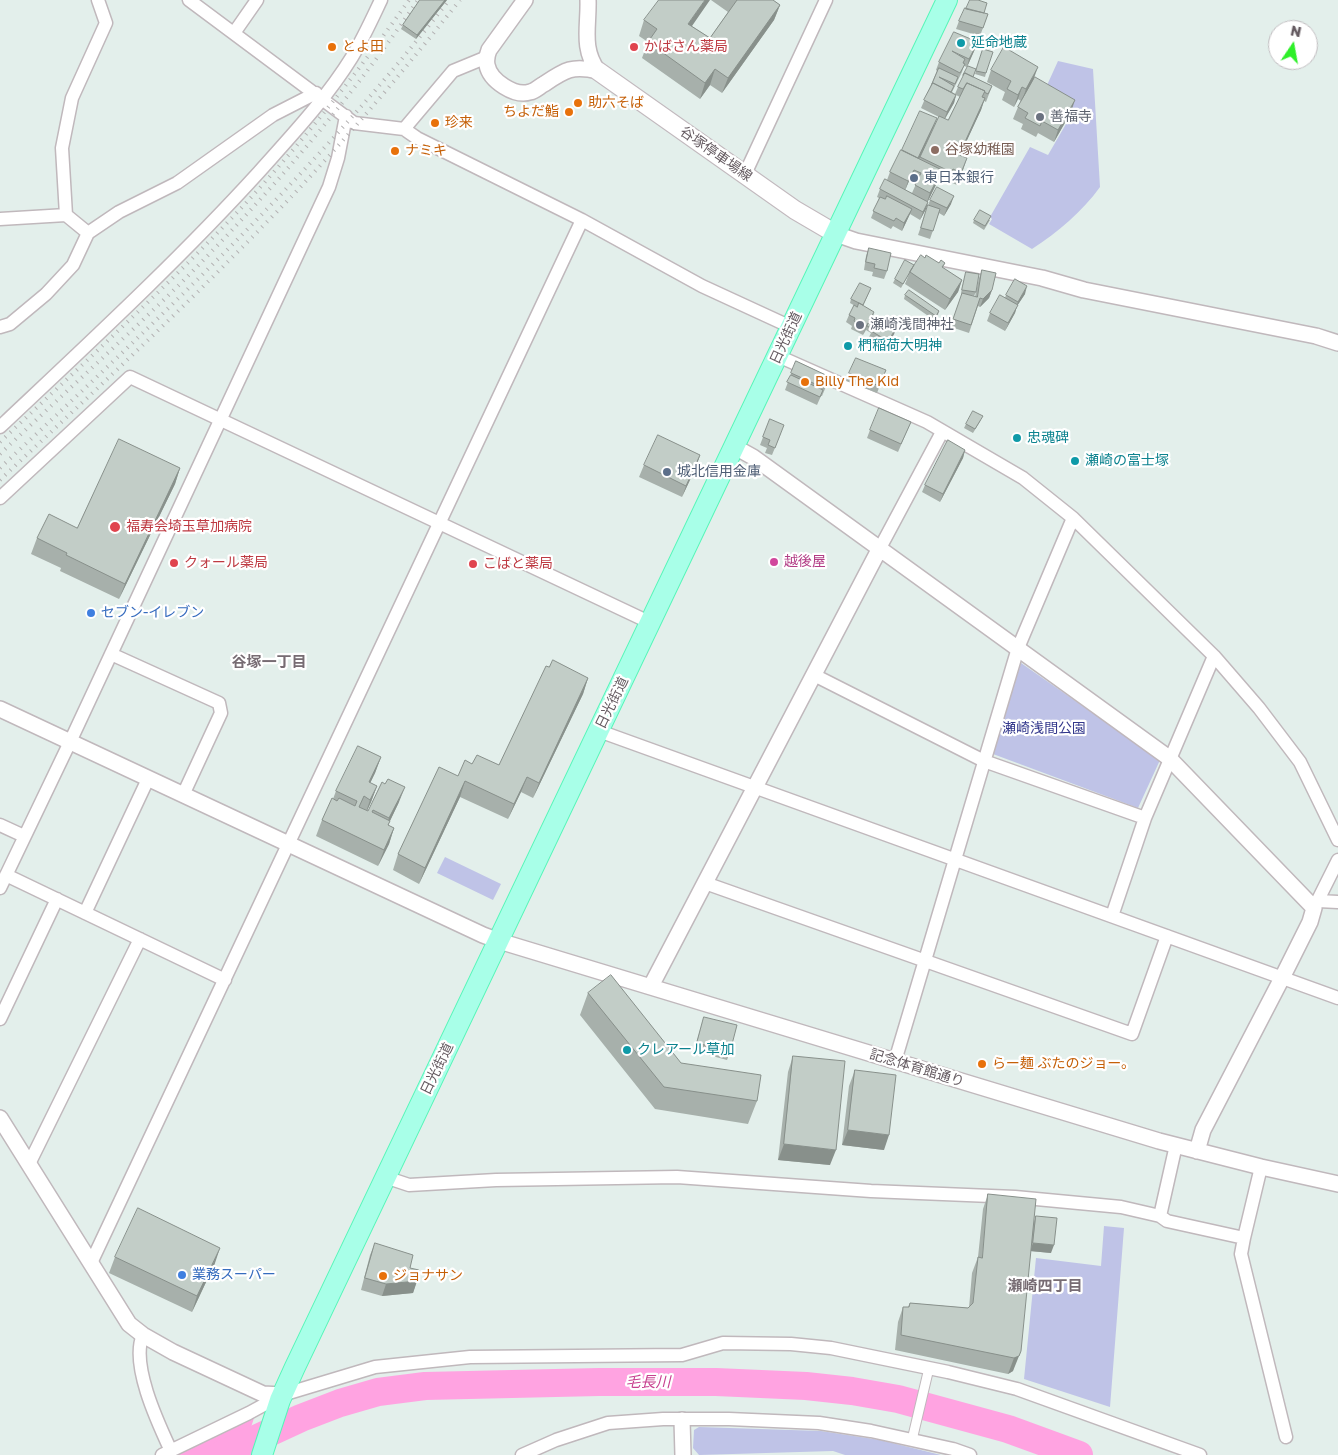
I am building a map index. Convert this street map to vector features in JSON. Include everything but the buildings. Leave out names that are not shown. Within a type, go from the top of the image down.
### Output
[{"type":"main road","name":"日光街道","points":[[262,1455],[280,1401],[385,1177],[947,0]]},
{"type":"main road","name":"谷塚停車場線","points":[[598,71],[800,213],[836,234]]},
{"type":"street","points":[[66,215],[62,148],[72,98],[106,23],[98,0]]},
{"type":"street","points":[[189,0],[354,123],[404,130],[582,220],[702,286],[791,327]]},
{"type":"street","points":[[234,33],[257,0]]},
{"type":"street","points":[[0,427],[220,215],[352,57],[381,0]]},
{"type":"street","points":[[525,0],[492,43],[487,57],[489,69],[497,81],[518,92],[530,92],[568,70],[582,67],[598,71]]},
{"type":"street","points":[[588,0],[588,52],[591,61],[598,71]]},
{"type":"street","points":[[744,174],[826,0]]},
{"type":"street","points":[[404,130],[453,71],[487,57]]},
{"type":"street","points":[[0,327],[10,324],[46,294],[72,265],[88,233],[120,212],[177,183],[273,115],[319,96]]},
{"type":"street","points":[[0,888],[329,187],[338,158],[346,116]]},
{"type":"street","points":[[0,219],[66,215],[88,233]]},
{"type":"street","points":[[92,1263],[582,220]]},
{"type":"street","points":[[836,234],[863,243],[1042,278],[1084,290],[1316,336],[1338,343]]},
{"type":"street","points":[[778,356],[927,422],[1023,478],[1073,518],[1214,656],[1259,708],[1300,762],[1338,840]]},
{"type":"street","points":[[0,498],[130,377],[651,623]]},
{"type":"street","points":[[651,986],[942,432]]},
{"type":"street","points":[[735,447],[753,457],[880,548],[1169,758],[1316,904],[1338,902]]},
{"type":"street","points":[[895,1061],[1018,648],[1073,518]]},
{"type":"street","points":[[111,654],[219,703],[221,713],[183,795]]},
{"type":"street","points":[[1112,916],[1145,818],[1214,656]]},
{"type":"street","points":[[814,675],[984,761],[1145,818]]},
{"type":"street","name":"記念体育館通り","points":[[0,709],[483,936],[1176,1145],[1261,1167],[1338,1183]]},
{"type":"street","points":[[599,731],[1338,998]]},
{"type":"street","points":[[85,913],[148,779]]},
{"type":"street","points":[[0,825],[24,836]]},
{"type":"street","points":[[1197,1150],[1202,1130],[1282,978],[1338,860]]},
{"type":"street","points":[[6,875],[226,980]]},
{"type":"street","points":[[705,883],[1132,1034],[1167,936]]},
{"type":"street","points":[[0,1019],[57,900]]},
{"type":"street","points":[[29,1164],[140,939]]},
{"type":"street","points":[[0,1118],[129,1324],[143,1335],[173,1352],[280,1401]]},
{"type":"street","points":[[1160,1216],[1176,1145]]},
{"type":"street","points":[[1261,1167],[1241,1254],[1286,1436]]},
{"type":"street","points":[[385,1177],[409,1185],[496,1180],[678,1177],[871,1191],[1016,1197],[1121,1207],[1160,1216],[1167,1221],[1244,1238]]},
{"type":"street","points":[[143,1335],[138,1351],[143,1376],[152,1411],[167,1453],[249,1414],[344,1375],[393,1364],[470,1357],[682,1355],[723,1343],[791,1344],[831,1348],[1017,1389],[1200,1455]]},
{"type":"street","points":[[914,1435],[929,1371]]},
{"type":"street","points":[[522,1455],[556,1440],[608,1423],[663,1419],[729,1419],[819,1423],[914,1435],[970,1455]]},
{"type":"street","points":[[682,1420],[683,1455]]},
{"type":"green space","points":[[1058,61],[1093,69],[1100,187],[1069,221],[1032,249],[989,224],[992,219],[990,217],[1030,147],[1048,155],[1073,112],[1043,94]]},
{"type":"green space","name":"瀬崎浅間公園","points":[[1021,663],[1160,760],[1138,808],[993,754]]},
{"type":"green space","points":[[445,857],[501,884],[493,900],[437,873]]},
{"type":"green space","points":[[1104,1226],[1124,1228],[1110,1407],[1024,1379],[1036,1258],[1101,1266]]},
{"type":"green space","points":[[699,1427],[821,1431],[880,1440],[941,1455],[845,1455],[833,1451],[699,1455],[693,1448],[694,1430]]},
{"type":"shaded area","points":[[255,1415],[242,1455],[173,1455]]},
{"type":"waterway","name":"毛長川","points":[[221,1455],[301,1418],[340,1403],[378,1392],[425,1386],[599,1382],[716,1382],[806,1386],[852,1391],[898,1399],[1008,1429],[1079,1455]]},
{"type":"railway","points":[[0,442],[155,295],[245,204],[330,105],[409,0]]},
{"type":"railway","points":[[0,454],[159,305],[245,216],[336,111],[392,38],[418,0]]},
{"type":"railway","points":[[0,468],[118,357],[290,185],[345,125],[449,0]]},
{"type":"railway","points":[[0,480],[167,322],[290,198],[365,115],[460,0]]},
{"type":"place","name":"延命地蔵","points":[[961,43]]},
{"type":"place","name":"とよ田","points":[[332,47]]},
{"type":"place","name":"かばさん薬局","points":[[634,47]]},
{"type":"place","name":"助六そば","points":[[578,103]]},
{"type":"place","name":"ちよだ鮨","points":[[569,112]]},
{"type":"place","name":"善福寺","points":[[1040,117]]},
{"type":"place","name":"珍来","points":[[435,123]]},
{"type":"place","name":"谷塚幼稚園","points":[[935,150]]},
{"type":"place","name":"ナミキ","points":[[395,151]]},
{"type":"place","name":"東日本銀行","points":[[914,178]]},
{"type":"place","name":"瀬崎浅間神社","points":[[860,325]]},
{"type":"place","name":"椚稲荷大明神","points":[[848,346]]},
{"type":"place","name":"Billy The Kid","points":[[805,382]]},
{"type":"place","name":"忠魂碑","points":[[1017,438]]},
{"type":"place","name":"瀬崎の富士塚","points":[[1075,461]]},
{"type":"place","name":"城北信用金庫","points":[[667,472]]},
{"type":"place","name":"福寿会埼玉草加病院","points":[[115,527]]},
{"type":"place","name":"越後屋","points":[[774,562]]},
{"type":"place","name":"クォール薬局","points":[[174,563]]},
{"type":"place","name":"こばと薬局","points":[[473,564]]},
{"type":"place","name":"セブン-イレブン","points":[[91,613]]},
{"type":"place","name":"クレアール草加","points":[[627,1050]]},
{"type":"place","name":"らー麺 ぶたのジョー。","points":[[982,1064]]},
{"type":"place","name":"業務スーパー","points":[[182,1275]]},
{"type":"place","name":"ジョナサン","points":[[383,1276]]},
{"type":"district","name":"谷塚一丁目","points":[[269,662]]},
{"type":"district","name":"瀬崎四丁目","points":[[1045,1286]]}]
